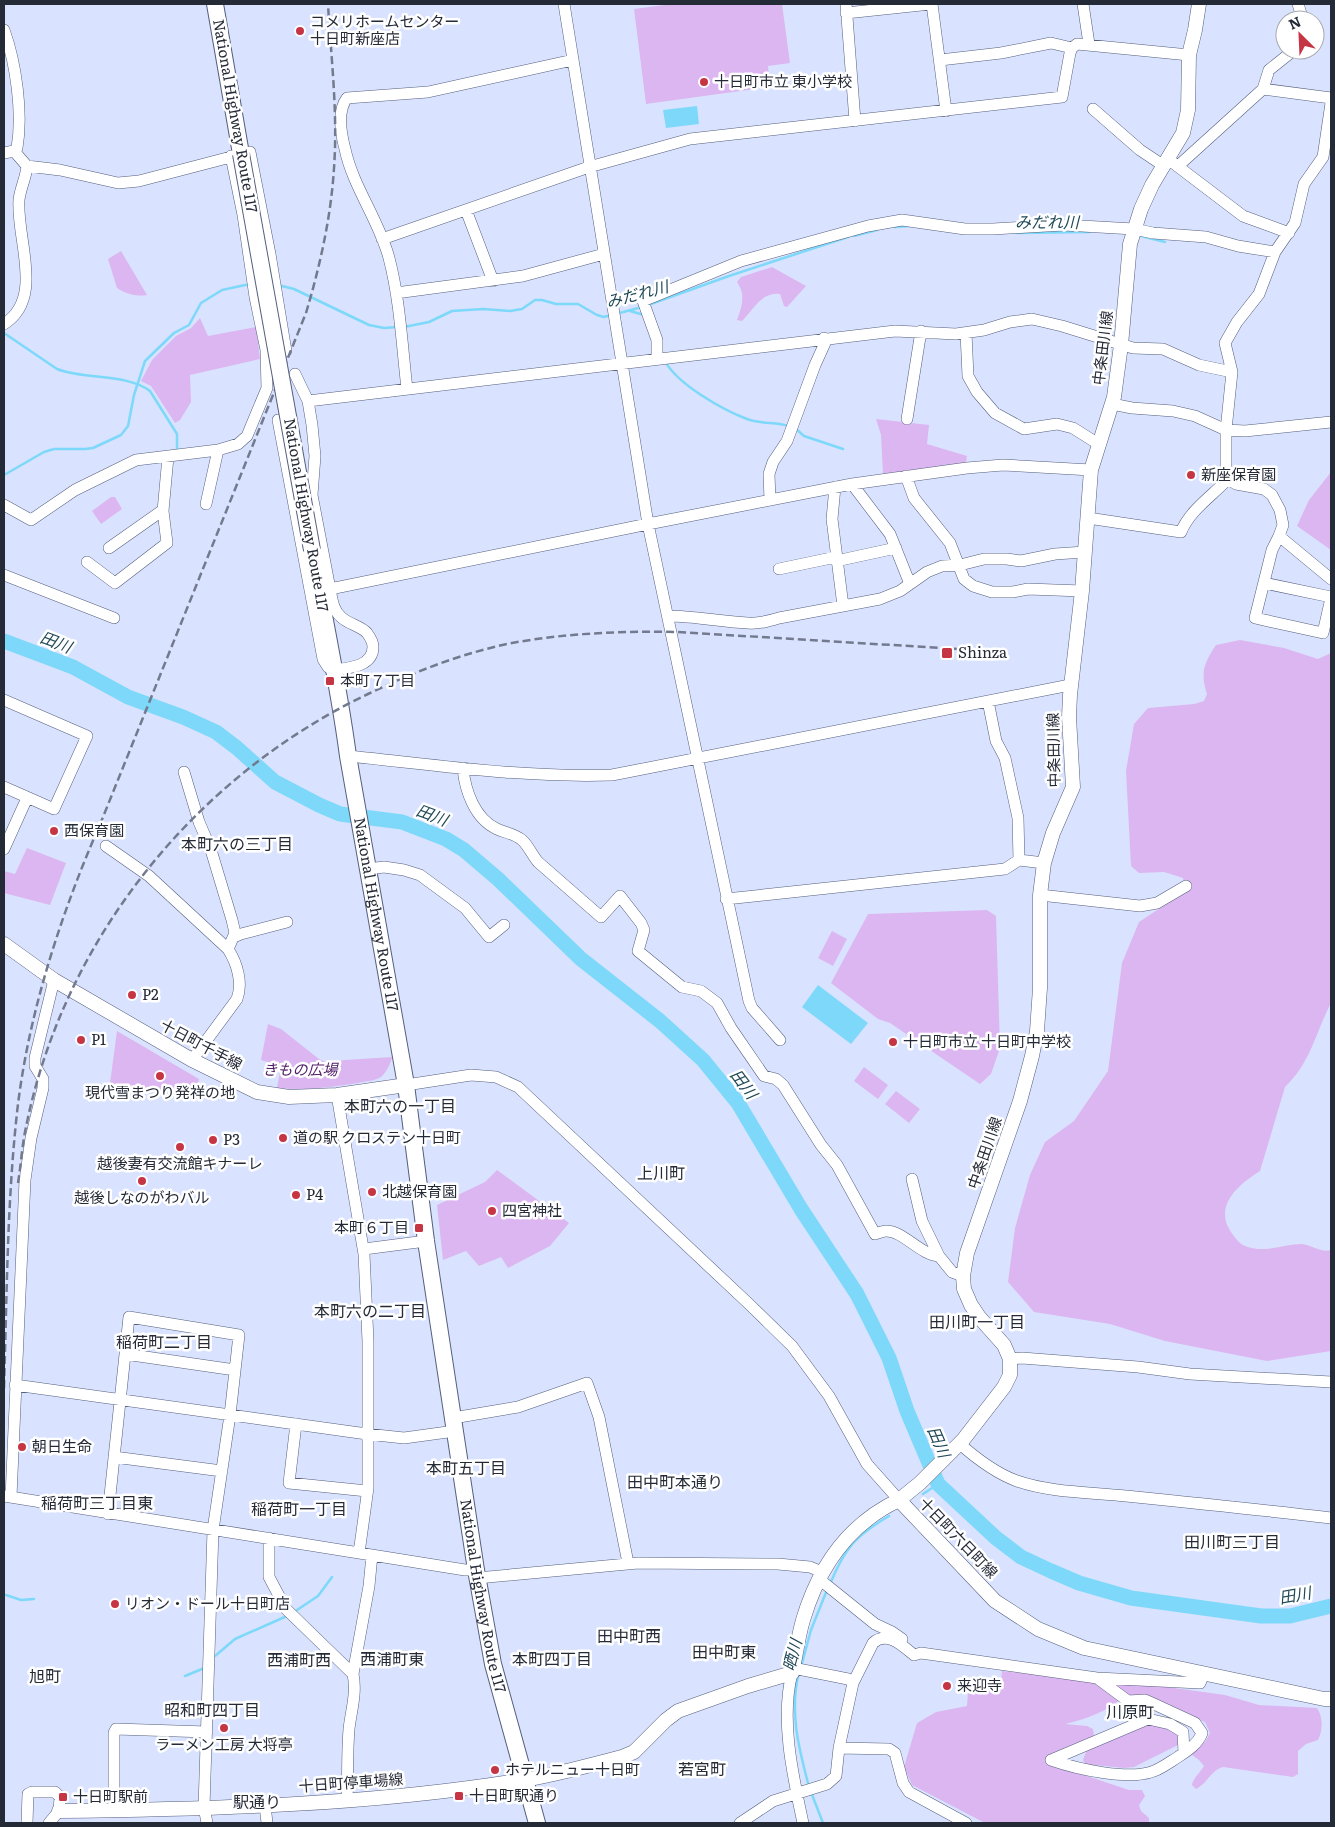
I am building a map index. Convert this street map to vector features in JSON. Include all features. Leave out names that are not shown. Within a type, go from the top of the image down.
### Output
[{"type":"highway","name":"National Highway Route 117","points":[[215,4],[236,155],[312,550],[333,670],[341,701],[348,756],[406,1085],[426,1240],[476,1574],[493,1664],[536,1823]]},
{"type":"main road","name":"中条田川線","points":[[1010,1359],[1004,1345],[971,1304],[964,1289],[962,1276],[967,1253],[1020,1101],[1037,1031],[1040,988],[1040,895],[1044,863],[1053,833],[1073,787],[1069,716],[1070,685],[1082,591],[1091,470],[1112,404],[1121,345],[1130,244],[1134,229],[1152,185],[1170,164],[1183,133],[1188,110],[1189,56],[1199,4]]},
{"type":"main road","name":"十日町千手線","points":[[4,944],[54,980],[192,1060],[257,1092],[289,1097],[337,1095],[406,1085]]},
{"type":"main road","points":[[899,1500],[920,1483],[960,1444],[1004,1387],[1010,1375],[1010,1359]]},
{"type":"main road","name":"十日町六日町線","points":[[792,1670],[803,1620],[821,1575],[836,1550],[850,1533],[890,1504],[899,1500],[996,1601],[1038,1629],[1084,1648],[1331,1699]]},
{"type":"main road","points":[[524,1780],[622,1757],[634,1752],[666,1720],[678,1711],[792,1670]]},
{"type":"main road","name":"十日町停車場線","points":[[59,1811],[265,1805],[399,1797],[524,1780]]},
{"type":"street","points":[[564,4],[648,524],[726,899],[748,1001],[780,1040]]},
{"type":"street","points":[[855,120],[846,8],[932,4],[946,111]]},
{"type":"street","points":[[1083,4],[1088,44]]},
{"type":"street","points":[[4,30],[17,82],[17,144],[9,152],[27,166],[60,170],[118,183],[139,181],[250,152],[286,351]]},
{"type":"street","points":[[940,60],[1001,53],[1051,43],[1072,48]]},
{"type":"street","points":[[382,239],[589,167],[690,139],[1062,97],[1072,48],[1077,44],[1189,56]]},
{"type":"street","points":[[407,389],[396,293],[389,258],[347,160],[341,134],[342,104],[347,98],[428,92],[573,60]]},
{"type":"street","points":[[1170,164],[1263,89],[1269,70],[1282,60]]},
{"type":"street","points":[[1263,89],[1331,98]]},
{"type":"street","points":[[1264,583],[1331,597],[1323,633],[1255,618],[1272,550],[1282,525],[1280,510],[1272,495],[1264,489],[1236,484],[1228,479],[1226,472],[1226,430],[1232,372],[1225,344],[1237,322],[1258,294],[1275,252],[1295,223],[1304,184],[1323,157],[1331,103]]},
{"type":"street","points":[[1093,109],[1140,150],[1170,164],[1243,216],[1289,233]]},
{"type":"street","points":[[4,505],[31,520],[75,490],[136,460],[218,450],[238,444],[247,436],[267,388],[266,350],[236,155]]},
{"type":"street","points":[[4,324],[17,314],[25,294],[26,278],[19,199],[27,166]]},
{"type":"street","points":[[466,210],[493,281]]},
{"type":"street","points":[[656,359],[656,340],[643,301],[741,261],[868,226],[902,220],[965,229],[1064,225],[1134,229],[1154,233],[1206,237],[1238,246],[1275,252]]},
{"type":"street","points":[[396,293],[523,276],[604,254]]},
{"type":"street","points":[[259,312],[279,307]]},
{"type":"street","points":[[308,401],[824,338],[895,331],[966,333],[1010,322],[1032,319],[1062,326],[1133,348],[1163,349],[1199,365],[1232,372]]},
{"type":"street","points":[[907,419],[920,332]]},
{"type":"street","points":[[966,333],[968,376],[977,392],[995,413],[1024,429],[1057,424],[1073,428],[1100,445]]},
{"type":"street","points":[[770,500],[770,474],[773,462],[787,441],[814,365],[825,343],[824,338]]},
{"type":"street","points":[[278,420],[323,659],[328,667],[333,670],[364,663],[370,658],[373,649],[372,641],[366,632],[346,621],[335,610],[312,495],[316,456],[308,401],[295,374]]},
{"type":"street","points":[[1112,404],[1132,408],[1173,411],[1195,416],[1226,430],[1245,431],[1331,422]]},
{"type":"street","points":[[282,437],[313,432]]},
{"type":"street","points":[[206,504],[218,450]]},
{"type":"street","points":[[87,562],[115,583],[167,543],[163,510],[168,457]]},
{"type":"street","points":[[330,589],[852,484],[906,476],[1003,466],[1091,470]]},
{"type":"street","points":[[906,476],[914,498],[950,542],[964,579],[973,586],[992,592],[1013,592],[1028,589],[1082,591]]},
{"type":"street","points":[[1088,518],[1180,532],[1189,515],[1212,496],[1228,479]]},
{"type":"street","points":[[852,484],[890,534],[910,584]]},
{"type":"street","points":[[835,487],[832,519],[843,606]]},
{"type":"street","points":[[109,548],[163,510]]},
{"type":"street","points":[[1279,536],[1331,579]]},
{"type":"street","points":[[779,569],[896,548]]},
{"type":"street","points":[[668,616],[692,616],[748,623],[763,622],[880,599],[900,591],[927,572],[942,566],[960,565],[984,558],[1008,558],[1021,561],[1056,554],[1085,552]]},
{"type":"street","points":[[4,576],[114,618]]},
{"type":"street","points":[[348,756],[567,777],[612,775],[1070,685]]},
{"type":"street","points":[[4,700],[87,736],[54,809],[4,787]]},
{"type":"street","points":[[988,701],[996,741],[1005,758],[1018,818],[1019,860]]},
{"type":"street","points":[[463,768],[465,786],[472,801],[486,822],[524,841],[538,862],[601,917],[620,896],[641,923],[644,930],[638,951],[682,987],[701,991],[717,1003],[731,1028],[764,1076],[776,1079],[783,1085],[821,1145],[837,1165],[875,1234],[886,1231],[893,1233],[931,1256],[939,1256]]},
{"type":"street","points":[[184,772],[199,822],[211,850],[232,920],[235,934],[228,949]]},
{"type":"street","points":[[4,848],[27,798]]},
{"type":"street","points":[[106,846],[149,876],[228,949],[234,957],[238,973],[239,994],[225,1017],[213,1030],[192,1060]]},
{"type":"street","points":[[726,899],[1005,869],[1019,860],[1044,863]]},
{"type":"street","points":[[368,869],[384,867],[420,875],[465,908],[489,936],[504,925]]},
{"type":"street","points":[[1040,895],[1140,906],[1157,903],[1186,886]]},
{"type":"street","points":[[234,938],[241,934],[287,922]]},
{"type":"street","points":[[54,980],[35,1058],[35,1066],[43,1079],[43,1088],[31,1138],[25,1180],[15,1385],[7,1496],[108,1514],[464,1570],[476,1574],[628,1563],[778,1564],[810,1567],[875,1624],[892,1632],[921,1653]]},
{"type":"street","points":[[406,1085],[471,1075],[496,1076],[518,1087],[750,1304],[792,1346],[829,1396],[867,1464],[899,1500]]},
{"type":"street","points":[[337,1095],[364,1249],[368,1341],[367,1491],[358,1554]]},
{"type":"street","points":[[912,1179],[922,1221],[939,1256],[952,1272],[962,1276]]},
{"type":"street","points":[[364,1249],[426,1240]]},
{"type":"street","points":[[108,1514],[129,1317],[239,1335],[230,1415],[213,1530],[204,1807],[207,1823]]},
{"type":"street","points":[[125,1354],[235,1370]]},
{"type":"street","points":[[1010,1359],[1022,1358],[1138,1367],[1190,1374],[1331,1382]]},
{"type":"street","points":[[15,1385],[120,1401],[404,1438],[518,1407],[587,1383],[599,1417],[628,1563]]},
{"type":"street","points":[[296,1424],[290,1483],[367,1491]]},
{"type":"street","points":[[960,1444],[979,1460],[999,1473],[1018,1481],[1070,1492],[1126,1496],[1331,1518]]},
{"type":"street","points":[[114,1457],[222,1471]]},
{"type":"street","points":[[269,1538],[269,1577],[286,1609],[353,1674]]},
{"type":"street","points":[[347,1800],[349,1728],[355,1685],[353,1674],[369,1586],[372,1555]]},
{"type":"street","points":[[740,1823],[773,1801],[827,1784],[836,1776],[842,1726],[853,1683],[873,1643],[877,1639],[884,1637],[893,1639],[914,1655],[921,1653],[1097,1678],[1200,1683],[1204,1674]]},
{"type":"street","points":[[803,1823],[805,1791],[786,1717],[792,1670],[848,1679],[853,1683]]},
{"type":"street","points":[[1097,1678],[1128,1701],[1145,1700],[1195,1723],[1202,1733],[1199,1740],[1184,1753],[1154,1772],[1127,1776],[1074,1768],[1051,1760],[1148,1719],[1170,1724],[1183,1732],[1184,1753]]},
{"type":"street","points":[[114,1810],[115,1724],[206,1732]]},
{"type":"street","points":[[839,1748],[889,1749],[895,1753],[903,1783],[909,1792],[966,1823]]},
{"type":"street","points":[[26,1823],[28,1794],[32,1792],[55,1792],[60,1797],[59,1811],[49,1823]]},
{"type":"street","points":[[265,1805],[267,1823]]},
{"type":"green space","name":"十日町市立 東小学校","points":[[672,4],[782,4],[790,63],[768,66],[770,87],[646,104],[634,9]]},
{"type":"green space","points":[[121,251],[147,295],[139,296],[117,288],[108,259]]},
{"type":"green space","points":[[772,267],[806,286],[787,307],[784,306],[780,294],[773,294],[758,302],[742,321],[737,320],[742,305],[742,291],[737,282],[741,277]]},
{"type":"green space","points":[[200,318],[208,336],[256,327],[260,359],[190,375],[191,402],[180,420],[175,423],[151,386],[141,381],[152,360],[176,336],[191,328]]},
{"type":"green space","points":[[876,419],[929,425],[927,444],[967,456],[966,463],[883,474],[881,435]]},
{"type":"green space","points":[[1331,472],[1331,550],[1297,526],[1309,500]]},
{"type":"green space","points":[[111,497],[115,497],[122,509],[101,524],[92,511]]},
{"type":"green space","points":[[1240,640],[1284,648],[1318,659],[1331,653],[1331,1003],[1307,1058],[1285,1087],[1260,1171],[1237,1189],[1227,1205],[1225,1213],[1226,1222],[1231,1232],[1245,1246],[1254,1249],[1268,1249],[1302,1244],[1327,1251],[1331,1250],[1331,1351],[1267,1361],[1165,1341],[1110,1324],[1034,1312],[1008,1282],[1015,1228],[1030,1175],[1045,1142],[1074,1121],[1108,1071],[1122,963],[1139,922],[1186,891],[1183,878],[1164,872],[1139,873],[1131,866],[1126,771],[1134,724],[1148,708],[1194,704],[1204,701],[1207,694],[1204,668],[1212,651],[1216,645]]},
{"type":"green space","points":[[27,848],[66,863],[50,905],[4,893],[4,871],[15,874]]},
{"type":"green space","points":[[987,910],[996,916],[1000,1048],[991,1074],[980,1084],[890,1023],[878,1019],[831,983],[868,914]]},
{"type":"green space","points":[[832,931],[847,939],[833,966],[818,958]]},
{"type":"green space","name":"きもの広場","points":[[268,1024],[281,1029],[319,1059],[327,1063],[392,1057],[383,1075],[373,1080],[318,1088],[277,1088],[281,1066],[261,1060]]},
{"type":"green space","points":[[117,1031],[199,1079],[195,1095],[110,1083]]},
{"type":"green space","points":[[864,1067],[888,1085],[878,1099],[854,1081]]},
{"type":"green space","points":[[896,1091],[920,1109],[909,1123],[885,1104]]},
{"type":"green space","points":[[497,1170],[569,1223],[550,1246],[508,1268],[501,1257],[479,1266],[466,1251],[443,1260],[437,1205],[485,1182]]},
{"type":"green space","points":[[1002,1671],[1056,1677],[1095,1677],[1225,1695],[1259,1705],[1317,1708],[1322,1724],[1321,1732],[1318,1740],[1306,1744],[1298,1751],[1298,1774],[1293,1777],[1223,1767],[1215,1771],[1196,1789],[1192,1785],[1193,1782],[1204,1766],[1188,1752],[1190,1748],[1205,1742],[1210,1733],[1205,1722],[1150,1698],[1124,1696],[1097,1714],[1065,1724],[1087,1726],[1093,1729],[1094,1735],[1077,1752],[1057,1766],[1129,1790],[1142,1790],[1145,1796],[1139,1805],[1141,1811],[1149,1818],[1149,1823],[985,1823],[912,1785],[904,1767],[917,1723],[936,1712],[967,1706],[969,1679],[1001,1681]]},
{"type":"green space","points":[[1148,1722],[1176,1732],[1179,1740],[1178,1745],[1134,1767],[1124,1768],[1085,1764],[1083,1760],[1087,1749]]},
{"type":"water","points":[[697,106],[699,124],[666,128],[663,110]]},
{"type":"water","points":[[818,985],[868,1023],[851,1044],[802,1007]]},
{"type":"waterway","name":"みだれ川","points":[[895,227],[910,226]]},
{"type":"waterway","name":"みだれ川","points":[[854,236],[877,230]]},
{"type":"waterway","name":"みだれ川","points":[[1017,233],[1089,232]]},
{"type":"waterway","name":"みだれ川","points":[[1137,235],[1165,242]]},
{"type":"waterway","name":"みだれ川","points":[[648,305],[848,237]]},
{"type":"waterway","name":"みだれ川","points":[[4,475],[44,452],[54,449],[93,448],[121,435],[128,426],[134,395],[145,361],[174,333],[189,325],[201,303],[222,290],[250,284]]},
{"type":"waterway","name":"みだれ川","points":[[278,285],[294,289],[369,325],[384,328],[398,327]]},
{"type":"waterway","name":"みだれ川","points":[[404,327],[429,322],[452,311],[483,309],[510,311],[522,309],[535,300],[556,304],[578,304],[597,315],[604,317],[611,315]]},
{"type":"waterway","name":"みだれ川","points":[[616,314],[642,307]]},
{"type":"waterway","points":[[630,311],[644,315]]},
{"type":"waterway","points":[[4,333],[57,369],[80,375],[117,379],[140,385],[150,391],[177,434],[177,449]]},
{"type":"waterway","points":[[665,361],[671,370],[690,387],[737,415],[752,421],[789,426]]},
{"type":"waterway","points":[[796,429],[804,436],[843,449]]},
{"type":"waterway","name":"田川","points":[[4,641],[73,667],[128,697],[183,717],[216,732],[275,782],[319,805],[340,814],[402,822],[446,839],[464,850],[498,879],[581,959],[660,1021],[703,1060],[738,1103],[801,1209],[857,1294],[889,1358],[907,1411],[938,1484],[996,1538],[1021,1557],[1079,1583],[1131,1598],[1261,1616],[1290,1616],[1331,1606]]},
{"type":"waterway","name":"晒川","points":[[923,1494],[938,1484]]},
{"type":"waterway","name":"晒川","points":[[830,1584],[852,1544],[868,1530],[889,1516]]},
{"type":"waterway","points":[[294,1612],[318,1596],[332,1577]]},
{"type":"waterway","name":"晒川","points":[[801,1667],[811,1630],[827,1590]]},
{"type":"waterway","points":[[6,1595],[21,1600],[34,1599]]},
{"type":"waterway","points":[[215,1656],[235,1639],[287,1616]]},
{"type":"waterway","points":[[185,1676],[202,1669]]},
{"type":"waterway","name":"晒川","points":[[799,1672],[795,1702],[796,1730],[809,1787]]},
{"type":"waterway","name":"晒川","points":[[811,1792],[823,1823]]},
{"type":"railway","points":[[4,1388],[8,1246],[14,1139],[23,1068],[39,996],[73,890],[306,313],[324,241],[334,168],[335,106],[328,4]]},
{"type":"railway","points":[[18,1183],[23,1141],[45,1057],[71,991],[106,929],[147,870],[194,817],[247,770],[305,728],[368,694],[438,664],[493,647],[553,637],[615,632],[678,632],[974,650]]},
{"type":"place","name":"コメリホームセンター 十日町新座店","points":[[300,31]]},
{"type":"place","name":"十日町市立 東小学校","points":[[704,82]]},
{"type":"place","name":"新座保育園","points":[[1191,475]]},
{"type":"place","name":"Shinza","points":[[947,653]]},
{"type":"place","name":"本町７丁目","points":[[330,681]]},
{"type":"place","name":"西保育園","points":[[54,831]]},
{"type":"place","name":"P2","points":[[132,995]]},
{"type":"place","name":"P1","points":[[81,1040]]},
{"type":"place","name":"十日町市立 十日町中学校","points":[[893,1042]]},
{"type":"place","name":"現代雪まつり発祥の地","points":[[160,1076]]},
{"type":"place","name":"道の駅 クロステン十日町","points":[[283,1138]]},
{"type":"place","name":"P3","points":[[213,1140]]},
{"type":"place","name":"越後妻有交流館キナーレ","points":[[180,1147]]},
{"type":"place","name":"越後しなのがわバル","points":[[142,1181]]},
{"type":"place","name":"北越保育園","points":[[372,1192]]},
{"type":"place","name":"P4","points":[[296,1195]]},
{"type":"place","name":"四宮神社","points":[[492,1211]]},
{"type":"place","name":"本町６丁目","points":[[419,1228]]},
{"type":"place","name":"朝日生命","points":[[22,1447]]},
{"type":"place","name":"リオン・ドール十日町店","points":[[115,1604]]},
{"type":"place","name":"来迎寺","points":[[947,1686]]},
{"type":"place","name":"ラーメン工房 大将亭","points":[[224,1728]]},
{"type":"place","name":"ホテルニュー十日町","points":[[495,1770]]},
{"type":"place","name":"十日町駅通り","points":[[459,1796]]},
{"type":"place","name":"十日町駅前","points":[[63,1797]]},
{"type":"district","name":"本町六の三丁目","points":[[237,844]]},
{"type":"district","name":"本町六の一丁目","points":[[400,1106]]},
{"type":"district","name":"上川町","points":[[661,1173]]},
{"type":"district","name":"本町六の二丁目","points":[[370,1311]]},
{"type":"district","name":"田川町一丁目","points":[[977,1322]]},
{"type":"district","name":"稲荷町二丁目","points":[[164,1342]]},
{"type":"district","name":"本町五丁目","points":[[466,1468]]},
{"type":"district","name":"田中町本通り","points":[[675,1482]]},
{"type":"district","name":"稲荷町三丁目東","points":[[97,1503]]},
{"type":"district","name":"稲荷町一丁目","points":[[299,1509]]},
{"type":"district","name":"田川町三丁目","points":[[1232,1542]]},
{"type":"district","name":"田中町西","points":[[629,1636]]},
{"type":"district","name":"田中町東","points":[[724,1652]]},
{"type":"district","name":"西浦町東","points":[[392,1659]]},
{"type":"district","name":"本町四丁目","points":[[552,1659]]},
{"type":"district","name":"西浦町西","points":[[299,1660]]},
{"type":"district","name":"旭町","points":[[45,1676]]},
{"type":"district","name":"昭和町四丁目","points":[[212,1710]]},
{"type":"district","name":"川原町","points":[[1130,1712]]},
{"type":"district","name":"若宮町","points":[[702,1769]]},
{"type":"district","name":"駅通り","points":[[257,1802]]}]
